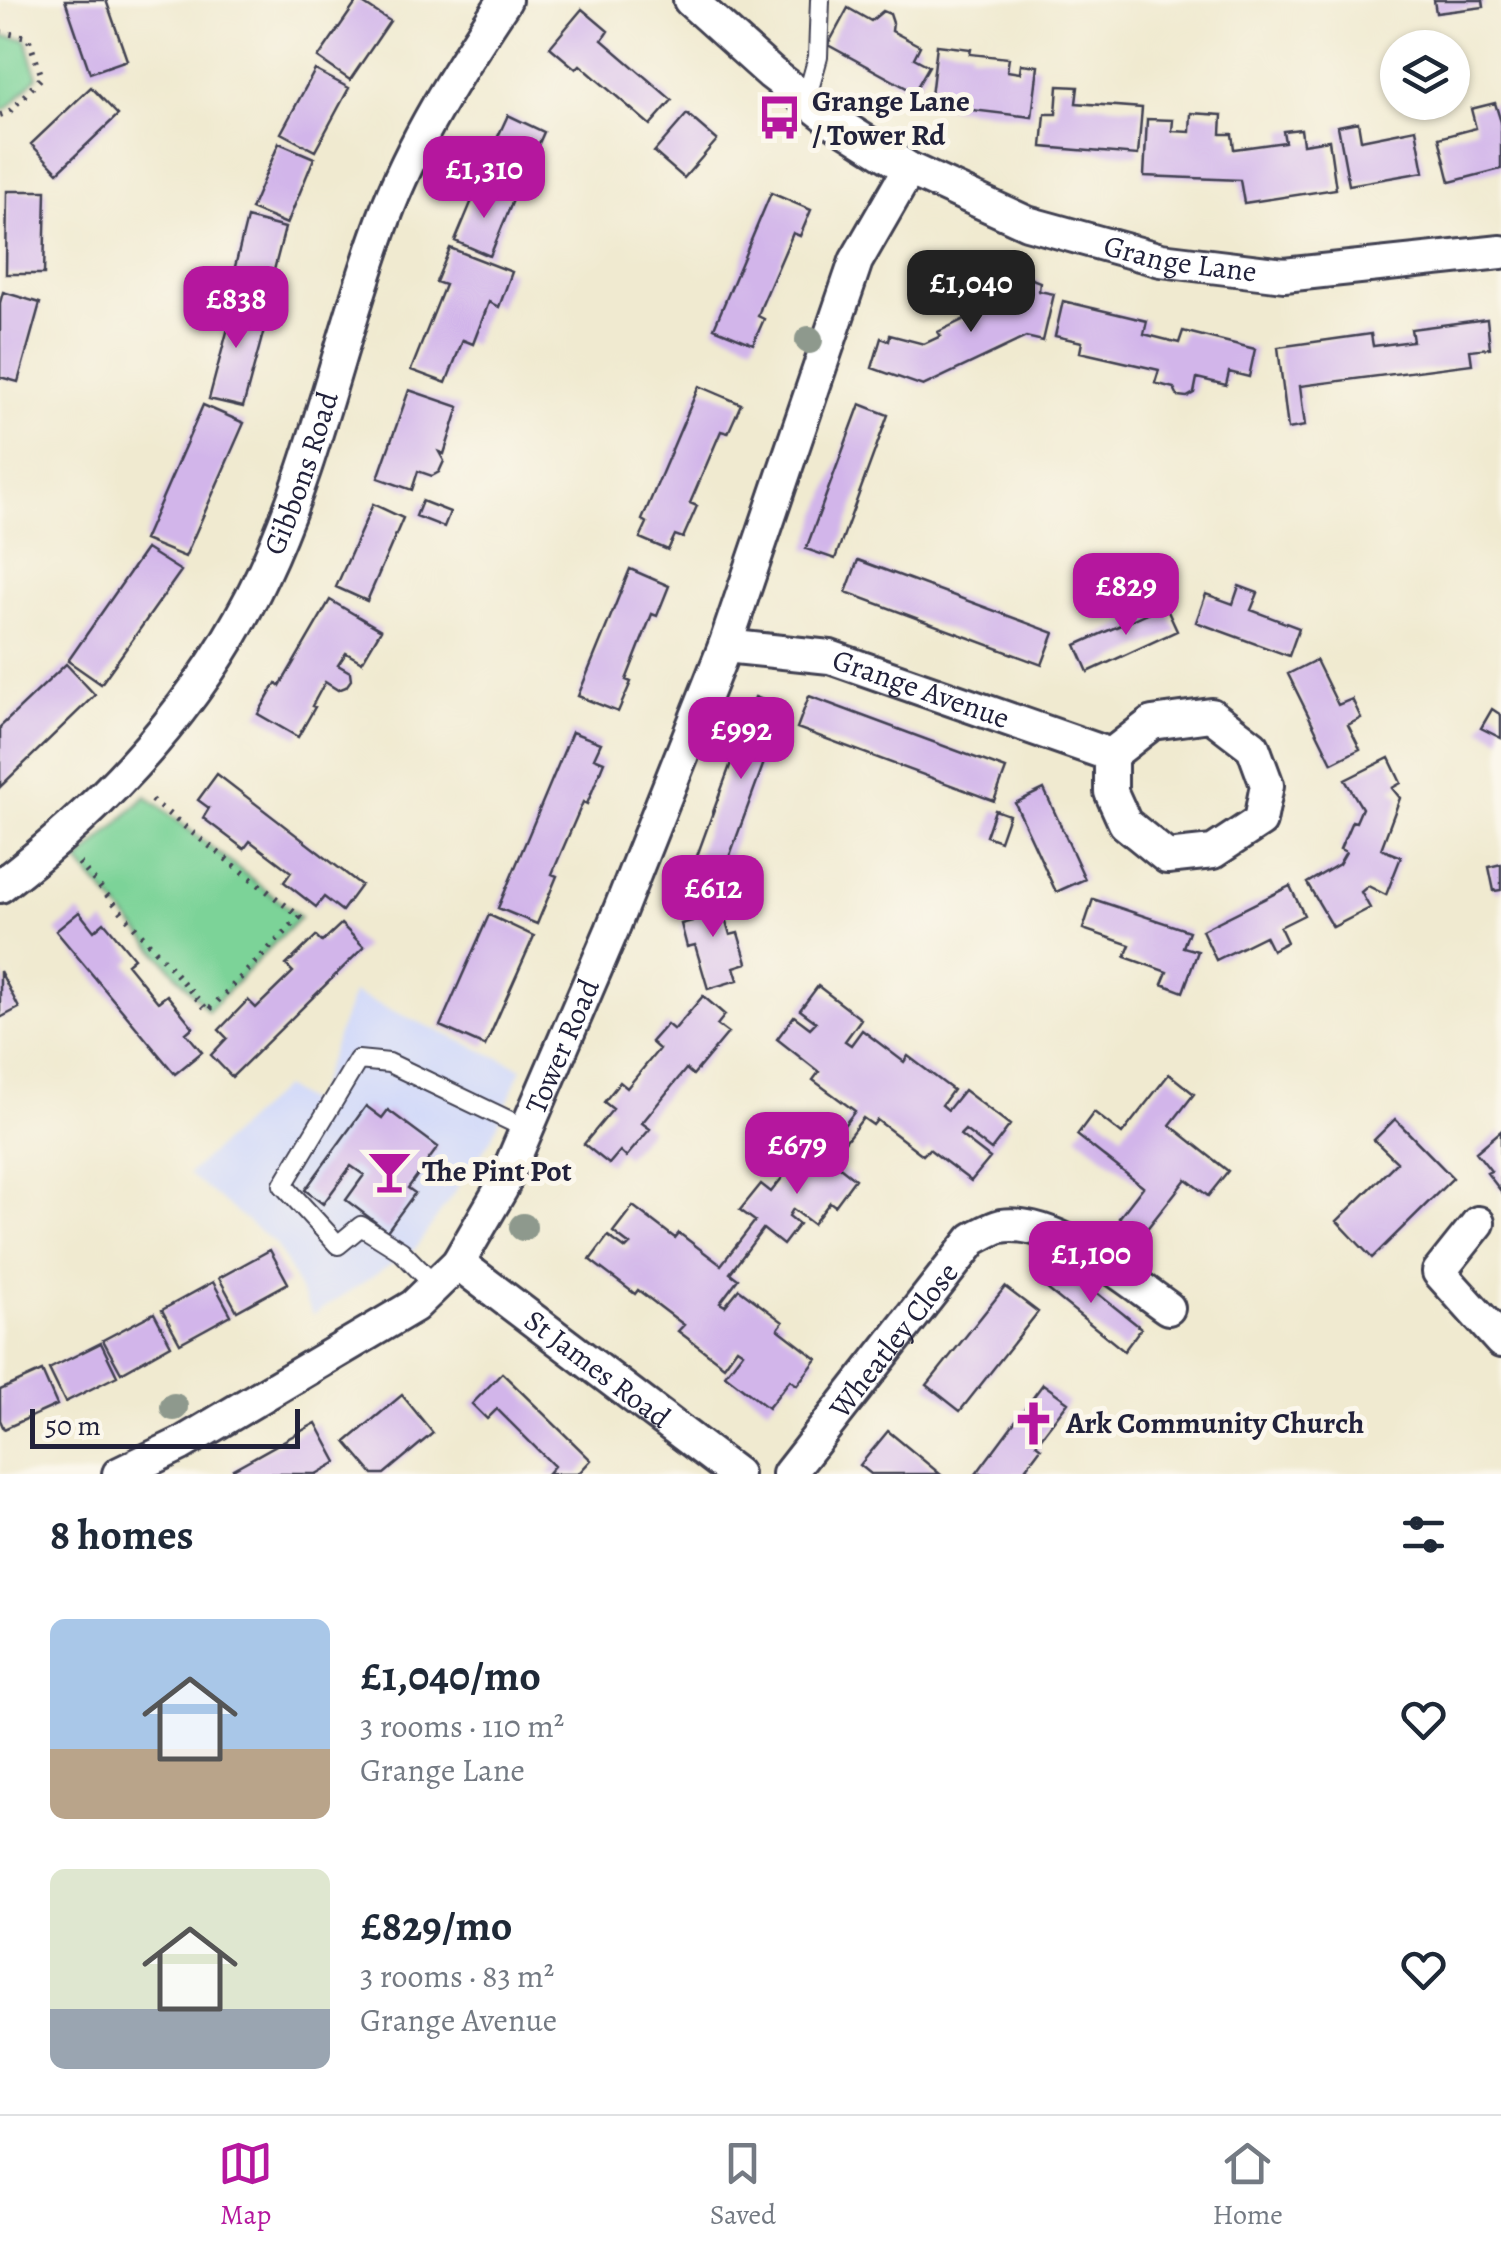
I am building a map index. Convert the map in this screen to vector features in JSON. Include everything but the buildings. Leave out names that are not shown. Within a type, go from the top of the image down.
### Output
[{"type":"street","name":"Gibbons Road","points":[[0,886],[58,840],[122,777],[171,720],[206,674],[262,578],[311,446],[350,312],[386,214],[425,128],[505,0]]},
{"type":"street","name":"Grange Lane","points":[[690,0],[770,73],[836,123],[908,169],[1027,223],[1161,260],[1284,275],[1501,252]]},
{"type":"street","name":"Tower Road","points":[[119,1474],[181,1444],[414,1306],[458,1263],[500,1190],[612,930],[725,646],[856,261],[908,169]]},
{"type":"street","name":"Grange Avenue","points":[[725,646],[830,657],[1112,756]]},
{"type":"street","points":[[1211,714],[1253,747],[1267,785],[1260,822],[1212,852],[1166,858],[1124,823],[1111,792],[1112,756],[1152,723],[1211,714]]},
{"type":"street","points":[[1478,1223],[1439,1272],[1501,1341]]},
{"type":"street","name":"Wheatley Close","points":[[789,1474],[972,1239],[1001,1226],[1030,1228],[1079,1246],[1168,1308]]},
{"type":"street","name":"St James Road","points":[[458,1263],[728,1472]]},
{"type":"lane","points":[[806,100],[818,56],[820,0]]},
{"type":"lane","points":[[435,1286],[401,1251],[361,1226],[338,1245],[283,1185],[358,1060],[389,1063],[527,1128]]},
{"type":"path","points":[[0,32],[28,37],[42,77],[9,112],[0,116]]},
{"type":"path","points":[[58,840],[208,1011],[300,917],[122,777]]},
{"type":"shaded area","points":[[353,993],[522,1068],[493,1136],[415,1249],[313,1315],[276,1244],[188,1174],[283,1087],[312,1105]]},
{"type":"green space","points":[[0,36],[26,39],[37,77],[8,108],[0,111]]},
{"type":"green space","points":[[146,796],[300,917],[208,1011],[78,862]]},
{"type":"place","name":"Grange Lane / Tower Rd","points":[[779,118]]},
{"type":"place","name":"The Pint Pot","points":[[389,1171]]},
{"type":"place","name":"Ark Community Church","points":[[1033,1423]]}]
